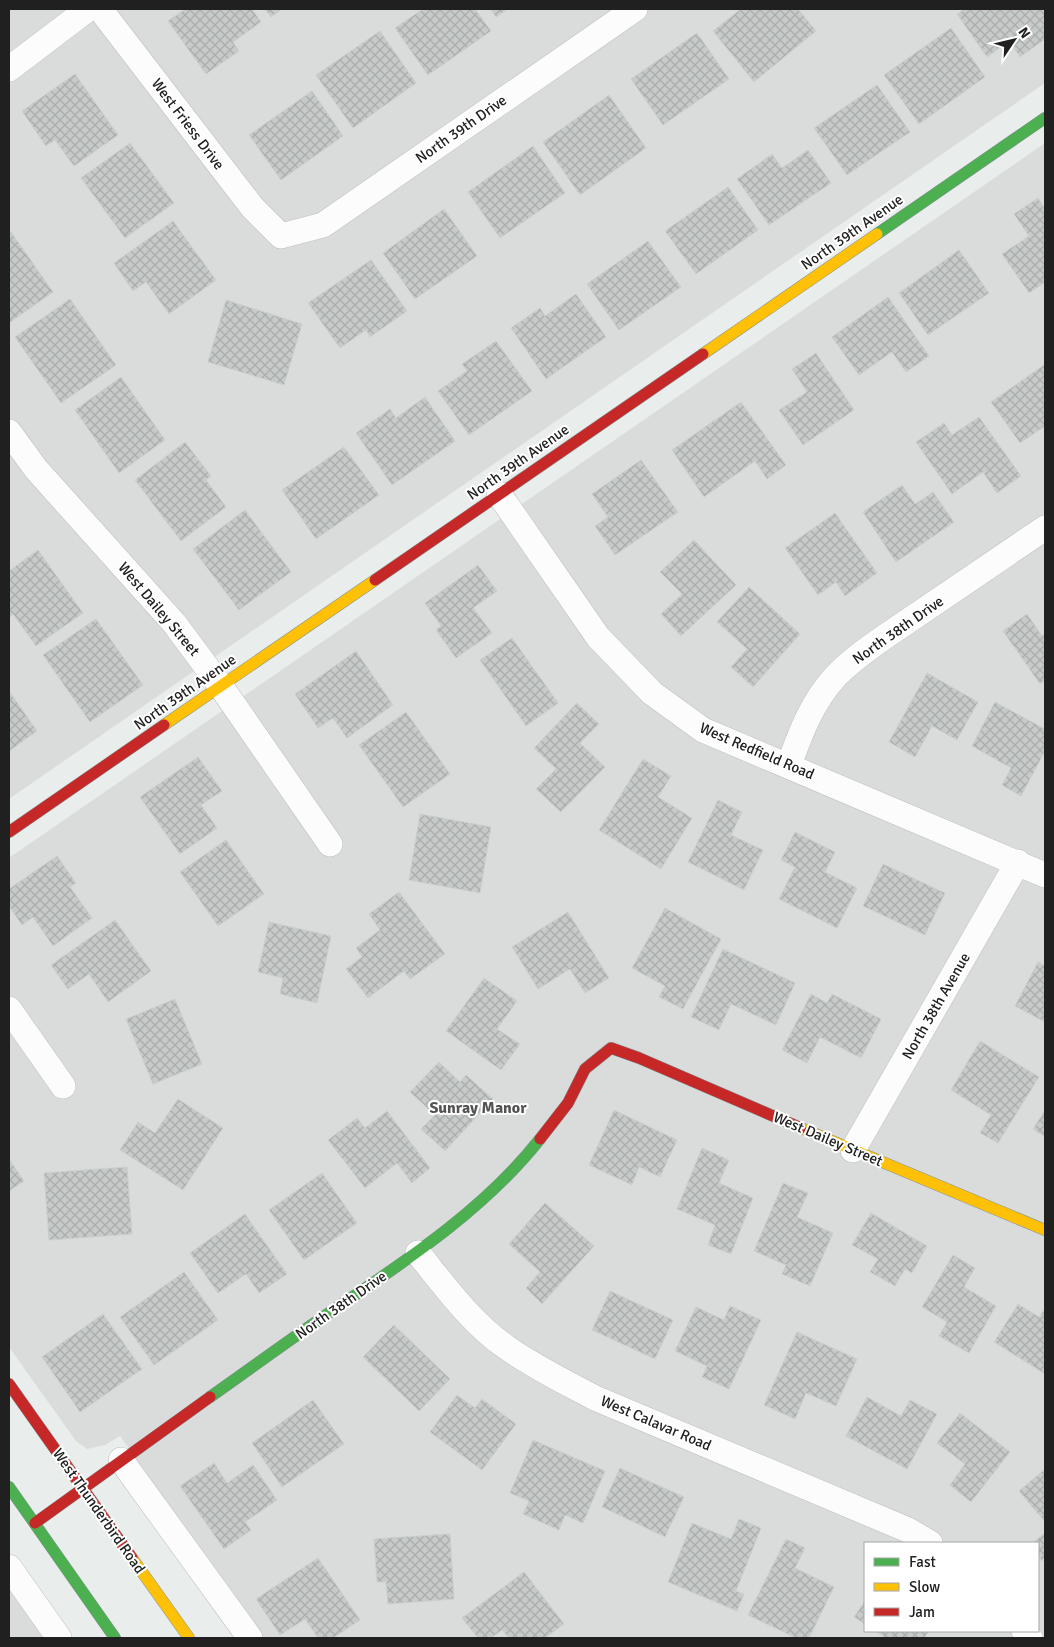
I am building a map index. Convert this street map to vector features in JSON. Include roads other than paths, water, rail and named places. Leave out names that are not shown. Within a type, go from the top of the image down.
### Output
[{"type":"street","points":[[9,70],[88,9]]},
{"type":"street","name":"West Friess Drive","points":[[100,9],[252,207],[281,236]]},
{"type":"street","name":"North 39th Drive","points":[[281,236],[323,225],[635,9]]},
{"type":"street","name":"North 39th Avenue","points":[[9,832],[1045,118]]},
{"type":"street","name":"West Dailey Street","points":[[9,432],[36,469],[174,623],[220,685],[330,844]]},
{"type":"street","name":"West Redfield Road","points":[[499,494],[598,637],[652,694],[703,730],[1045,874]]},
{"type":"street","name":"North 38th Drive","points":[[789,765],[815,703],[835,677],[859,655],[1045,528]]},
{"type":"street","name":"North 38th Avenue","points":[[854,1150],[1018,862]]},
{"type":"street","points":[[9,1009],[63,1086]]},
{"type":"street","name":"West Dailey Street","points":[[611,1048],[639,1058],[1045,1230]]},
{"type":"street","name":"North 38th Drive","points":[[35,1523],[313,1324],[418,1253],[492,1190],[535,1145],[568,1103],[585,1069],[611,1048]]},
{"type":"street","name":"West Calavar Road","points":[[418,1253],[469,1314],[505,1347],[549,1374],[595,1398],[908,1530],[928,1542]]},
{"type":"street","name":"West Thunderbird Road","points":[[9,1384],[189,1638]]},
{"type":"street","points":[[121,1460],[250,1638]]},
{"type":"street","points":[[9,1487],[116,1638]]},
{"type":"street","points":[[9,1567],[59,1638]]},
{"type":"district","name":"Sunray Manor","points":[[478,1107]]}]
